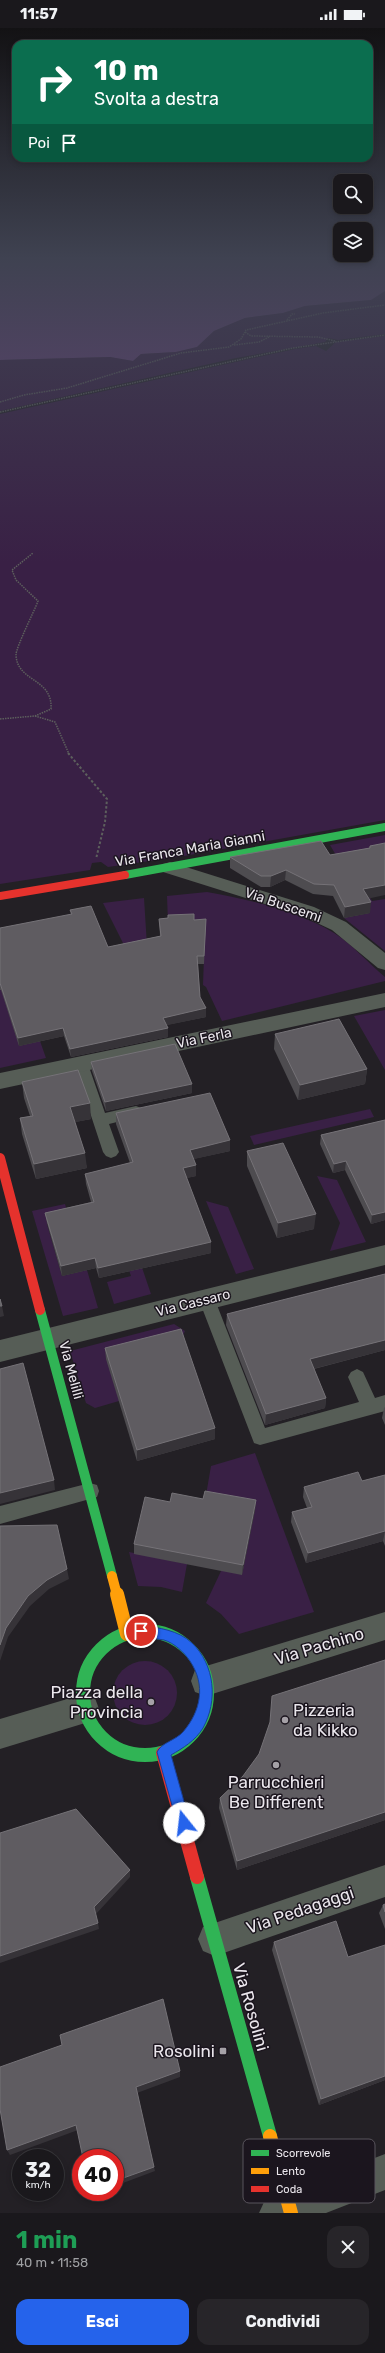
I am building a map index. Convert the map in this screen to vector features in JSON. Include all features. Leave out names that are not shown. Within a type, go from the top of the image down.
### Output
[{"type":"street","name":"Via Franca Maria Gianni","points":[[0,896],[170,868],[385,827]]},
{"type":"street","name":"Via Buscemi","points":[[170,868],[307,911],[339,926],[385,963]]},
{"type":"street","name":"Via Ferla","points":[[0,1081],[385,1000]]},
{"type":"street","name":"Via Melilli","points":[[0,1158],[127,1634]]},
{"type":"street","name":"Via Cassaro","points":[[0,1351],[385,1255]]},
{"type":"street","name":"Via Pachino","points":[[206,1681],[385,1626]]},
{"type":"street","points":[[154,1632],[178,1640],[196,1657],[206,1681],[206,1703],[198,1724],[183,1741],[164,1752],[149,1756],[134,1756],[120,1752],[97,1734],[89,1722],[84,1709],[84,1685],[92,1663],[108,1644],[127,1634],[154,1632]]},
{"type":"street","points":[[0,1734],[84,1709]]},
{"type":"street","name":"Via Rosolini","points":[[164,1752],[215,1938],[267,2139]]},
{"type":"street","name":"Via Pedagaggi","points":[[215,1938],[385,1882]]},
{"type":"street","points":[[375,2176],[385,2172]]},
{"type":"street","points":[[286,2211],[306,2203]]},
{"type":"lane","points":[[81,1064],[111,1152]]},
{"type":"lane","points":[[100,1120],[151,1108]]},
{"type":"lane","points":[[207,1300],[260,1437],[377,1405],[357,1377]]},
{"type":"lane","points":[[0,1515],[90,1491]]},
{"type":"path","points":[[0,402],[25,393],[67,388],[162,359]]},
{"type":"path","points":[[0,412],[241,359]]},
{"type":"path","points":[[0,719],[35,716],[51,709],[51,697],[47,690],[17,667],[16,654],[38,601],[36,597],[18,582],[13,575],[12,570],[33,553]]},
{"type":"path","points":[[35,716],[55,722],[69,755],[107,799],[105,822],[96,855],[100,879]]},
{"type":"shaded area","points":[[0,359],[38,359],[0,360]]},
{"type":"shaded area","points":[[121,359],[133,361],[135,359],[232,359],[0,411],[0,360]]},
{"type":"shaded area","points":[[121,359],[135,359],[133,361]]},
{"type":"shaded area","points":[[250,359],[385,359],[385,820],[184,856],[108,867],[101,862],[92,863],[90,870],[0,884],[0,414]]},
{"type":"shaded area","points":[[385,835],[385,854],[351,863],[372,901],[385,899],[385,951],[344,918],[370,913],[330,845]]},
{"type":"shaded area","points":[[207,892],[272,907],[319,925],[334,933],[347,943],[385,977],[385,981],[222,1021],[206,987],[203,985],[205,928],[168,923],[167,896]]},
{"type":"shaded area","points":[[144,898],[147,946],[127,951],[103,903]]},
{"type":"shaded area","points":[[14,987],[19,1046],[40,1041],[46,1058],[0,1068],[0,990]]},
{"type":"shaded area","points":[[385,1010],[385,1070],[354,1016]]},
{"type":"shaded area","points":[[370,1109],[374,1117],[254,1145],[250,1136]]},
{"type":"shaded area","points":[[317,1176],[337,1180],[366,1242],[330,1251],[340,1223]]},
{"type":"shaded area","points":[[206,1201],[228,1207],[254,1269],[236,1274]]},
{"type":"shaded area","points":[[65,1204],[69,1218],[47,1224],[62,1276],[87,1270],[98,1308],[63,1316],[32,1211]]},
{"type":"shaded area","points":[[121,1206],[151,1294],[114,1304],[107,1282],[131,1276],[108,1209]]},
{"type":"shaded area","points":[[174,1324],[185,1331],[181,1340],[119,1401],[95,1408],[86,1403],[70,1351]]},
{"type":"shaded area","points":[[255,1453],[314,1612],[239,1634],[221,1614],[206,1603],[221,1571],[205,1501],[211,1466]]},
{"type":"shaded area","points":[[129,1552],[187,1564],[182,1592],[161,1587],[138,1586]]},
{"type":"shaded area","points":[[145,1661],[163,1667],[171,1675],[177,1693],[171,1711],[163,1719],[145,1725],[127,1719],[119,1711],[113,1693],[119,1675],[127,1667]]},
{"type":"building","points":[[321,841],[330,855],[370,848],[370,846],[385,843],[385,885],[363,889],[371,902],[345,907],[334,885],[314,884],[286,870],[271,876],[261,876],[230,857]]},
{"type":"building","points":[[91,906],[108,947],[161,936],[159,919],[168,918],[168,915],[194,914],[194,920],[206,919],[204,956],[197,956],[200,997],[206,1008],[163,1018],[168,1028],[70,1049],[63,1028],[18,1038],[0,983],[0,928],[72,914],[70,910]]},
{"type":"building","points":[[339,1019],[367,1069],[300,1085],[275,1034]]},
{"type":"building","points":[[175,1044],[192,1084],[105,1102],[91,1062]]},
{"type":"building","points":[[78,1070],[90,1103],[70,1107],[85,1153],[34,1164],[20,1118],[33,1116],[22,1082]]},
{"type":"building","points":[[210,1093],[230,1140],[190,1150],[196,1165],[183,1168],[211,1242],[98,1268],[95,1258],[61,1266],[45,1213],[94,1202],[85,1174],[133,1162],[116,1113]]},
{"type":"building","points":[[385,1120],[385,1212],[372,1215],[346,1161],[334,1164],[321,1135]]},
{"type":"building","points":[[283,1143],[316,1214],[278,1223],[247,1151]]},
{"type":"building","points":[[385,1274],[385,1340],[310,1359],[326,1398],[266,1414],[227,1314]]},
{"type":"building","points":[[181,1329],[215,1428],[137,1450],[105,1348]]},
{"type":"building","points":[[23,1363],[54,1480],[0,1493],[0,1369]]},
{"type":"building","points":[[358,1472],[362,1481],[385,1475],[385,1531],[308,1553],[292,1512],[312,1507],[304,1487]]},
{"type":"building","points":[[205,1491],[256,1500],[243,1565],[134,1544],[145,1497],[170,1502],[172,1493],[203,1499]]},
{"type":"building","points":[[57,1525],[67,1569],[47,1580],[28,1596],[6,1628],[0,1645],[0,1526]]},
{"type":"building","points":[[385,1660],[385,1812],[237,1861],[220,1798],[243,1776],[259,1754],[270,1722],[272,1696]]},
{"type":"building","points":[[76,1809],[130,1870],[94,1907],[98,1923],[0,1956],[0,1833]]},
{"type":"building","points":[[336,1921],[348,1957],[385,1945],[385,2076],[321,2099],[274,1942]]},
{"type":"building","points":[[163,1999],[180,2071],[136,2087],[154,2167],[124,2178],[124,2149],[81,2149],[76,2125],[7,2150],[0,2109],[0,2067],[62,2045],[60,2035]]},
{"type":"traffic: fast","points":[[125,875],[385,827]]},
{"type":"traffic: fast","points":[[40,1310],[112,1576]]},
{"type":"traffic: fast","points":[[145,1631],[157,1632],[169,1636],[189,1649],[202,1669],[206,1681],[207,1693],[206,1705],[202,1717],[189,1737],[169,1750],[157,1754],[145,1755],[133,1754],[121,1750],[101,1737],[88,1717],[84,1705],[83,1693],[84,1681],[88,1669],[101,1649],[121,1636],[133,1632],[145,1631]]},
{"type":"traffic: fast","points":[[197,1877],[270,2136]]},
{"type":"traffic: slow","points":[[112,1576],[127,1634]]},
{"type":"traffic: slow","points":[[288,2203],[291,2213]]},
{"type":"traffic: jam","points":[[0,896],[125,875]]},
{"type":"traffic: jam","points":[[0,1158],[40,1310]]},
{"type":"traffic: jam","points":[[163,1753],[197,1877]]},
{"type":"place","name":"Piazza della Provincia","points":[[151,1702]]},
{"type":"place","name":"Pizzeria da Kikko","points":[[285,1720]]},
{"type":"place","name":"Parrucchieri Be Different","points":[[276,1765]]},
{"type":"place","name":"Rosolini","points":[[223,2051]]},
{"type":"route","points":[[141,1631],[166,1635],[178,1640],[188,1647],[202,1668],[206,1681],[206,1703],[198,1724],[183,1741],[174,1748],[164,1752],[184,1823]]}]
